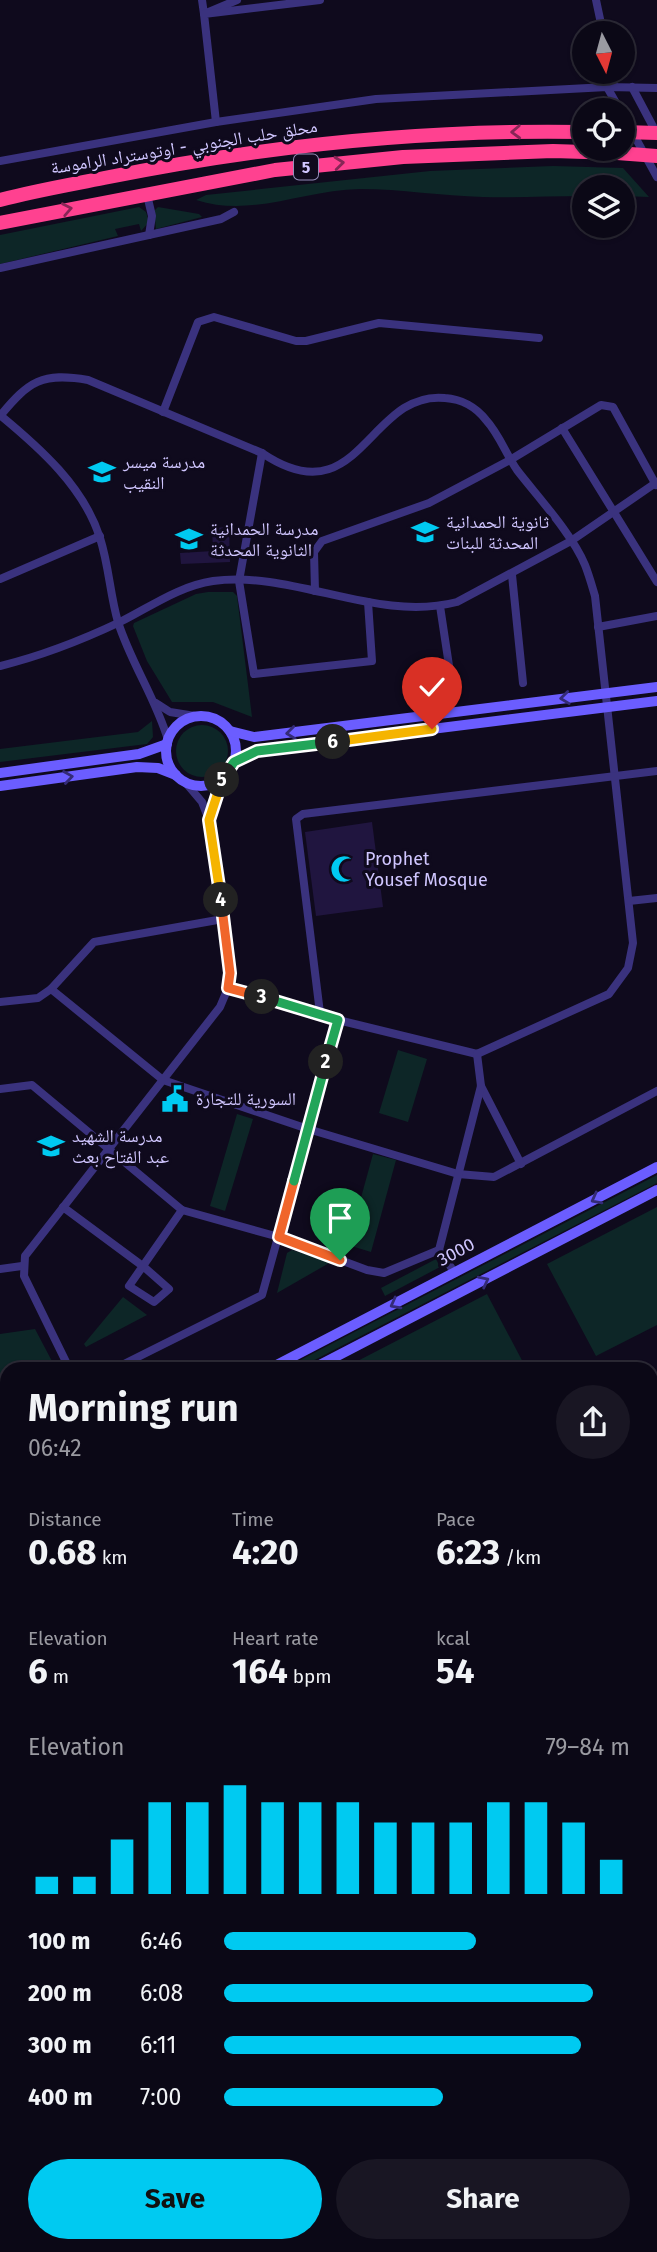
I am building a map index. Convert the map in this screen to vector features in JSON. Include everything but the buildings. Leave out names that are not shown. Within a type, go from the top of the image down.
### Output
[{"type":"highway","name":"محلق حلب الجنوبي - اوتوستراد الراموسة","points":[[0,200],[148,169],[275,148],[403,135],[572,132]]},
{"type":"highway","points":[[635,133],[657,134]]},
{"type":"highway","name":"محلق حلب الجنوبي - اوتوستراد الراموسة","points":[[0,223],[275,170],[403,157],[553,151],[657,156]]},
{"type":"street","points":[[202,0],[216,122]]},
{"type":"street","points":[[204,14],[237,0]]},
{"type":"street","points":[[204,14],[320,0]]},
{"type":"street","points":[[596,0],[600,21]]},
{"type":"street","points":[[610,86],[615,98]]},
{"type":"street","points":[[0,161],[216,122],[376,99],[610,86],[657,89]]},
{"type":"street","points":[[632,87],[657,134]]},
{"type":"street","points":[[635,138],[657,177]]},
{"type":"street","points":[[148,199],[152,216],[149,235]]},
{"type":"street","points":[[0,268],[221,219],[234,212]]},
{"type":"street","points":[[163,412],[198,322],[204,318],[214,317],[296,341],[306,341],[379,323],[539,338]]},
{"type":"street","points":[[66,1362],[26,1281],[22,1266],[27,1252],[220,1007],[228,988],[230,973],[209,820],[202,802],[168,761],[168,742],[156,703],[118,623],[100,536],[80,498],[45,454],[0,416],[28,388],[44,377],[63,375],[88,380],[262,453],[281,466],[304,471],[324,471],[340,466],[357,453],[398,411],[415,401],[434,397],[454,399],[472,407],[487,420],[510,460],[571,541],[585,564],[595,596],[617,775],[633,943],[628,968],[609,994],[477,1054],[338,1020],[228,988]]},
{"type":"street","points":[[0,666],[26,660],[118,623],[189,587],[214,581],[239,581],[315,591],[369,602],[440,606],[457,602],[512,575],[571,541],[656,483],[613,407],[601,405],[510,460],[410,511],[322,541],[314,552],[315,591]]},
{"type":"street","points":[[562,428],[657,582]]},
{"type":"street","points":[[262,453],[239,581],[254,674],[372,662],[369,602]]},
{"type":"street","points":[[0,579],[100,536]]},
{"type":"street","points":[[512,575],[523,683]]},
{"type":"street","points":[[440,606],[453,692]]},
{"type":"street","points":[[598,626],[657,616]]},
{"type":"street","points":[[230,732],[254,737],[657,687]]},
{"type":"street","points":[[209,820],[224,777],[234,762],[257,751],[657,701]]},
{"type":"street","points":[[156,703],[170,712],[215,719],[230,732],[235,741],[234,762]]},
{"type":"street","points":[[0,773],[139,754],[168,742],[178,724],[195,716]]},
{"type":"street","points":[[0,786],[137,767],[158,768],[181,779],[205,785],[224,777]]},
{"type":"street","points":[[320,1013],[296,819],[303,814],[657,771]]},
{"type":"street","points":[[629,901],[657,898]]},
{"type":"street","points":[[0,1002],[38,998],[51,989],[94,942],[223,919]]},
{"type":"street","points":[[51,989],[163,1080],[308,1129],[458,1174],[494,1177],[657,1091]]},
{"type":"street","points":[[128,1362],[261,1295],[338,1020]]},
{"type":"street","points":[[477,1054],[481,1086],[521,1164]]},
{"type":"street","points":[[0,1089],[32,1085],[182,1210],[279,1237],[367,1270],[384,1273],[439,1250]]},
{"type":"street","points":[[455,1273],[439,1250],[481,1086]]},
{"type":"street","name":"3000","points":[[283,1362],[657,1167]]},
{"type":"street","points":[[326,1362],[657,1190]]},
{"type":"street","points":[[63,1207],[144,1267],[169,1289],[154,1302],[129,1286],[144,1267],[182,1210]]},
{"type":"street","points":[[0,1269],[22,1266]]},
{"type":"green space","points":[[553,166],[623,168],[629,175],[572,175],[572,196],[483,197],[360,189],[339,190],[257,205],[217,205],[196,200],[206,195],[430,171]]},
{"type":"green space","points":[[635,181],[649,197],[635,196]]},
{"type":"green space","points":[[139,207],[146,212],[149,222],[141,231],[139,224],[115,229],[118,236],[0,264],[0,235]]},
{"type":"green space","points":[[158,207],[199,214],[202,217],[156,229],[154,211]]},
{"type":"green space","points":[[233,592],[237,596],[252,717],[213,702],[172,702],[147,661],[133,626],[134,623],[196,594]]},
{"type":"green space","points":[[152,721],[153,737],[147,744],[0,762],[0,749],[138,732]]},
{"type":"green space","points":[[202,725],[212,727],[220,733],[226,741],[226,761],[220,769],[212,775],[202,777],[192,775],[184,769],[178,761],[176,751],[178,741],[184,733],[192,727]]},
{"type":"green space","points":[[398,1050],[427,1059],[408,1122],[379,1113]]},
{"type":"green space","points":[[237,1114],[253,1119],[225,1211],[210,1206]]},
{"type":"green space","points":[[373,1154],[396,1160],[371,1252],[348,1245]]},
{"type":"green space","points":[[657,1175],[657,1183],[311,1362],[297,1362]]},
{"type":"green space","points":[[657,1207],[657,1325],[596,1356],[547,1264]]},
{"type":"green space","points":[[292,1250],[331,1262],[277,1293],[287,1253]]},
{"type":"green space","points":[[436,1259],[440,1267],[385,1296],[381,1288]]},
{"type":"green space","points":[[487,1294],[523,1362],[356,1362]]},
{"type":"green space","points":[[123,1297],[147,1315],[86,1347],[84,1344]]},
{"type":"green space","points":[[35,1329],[52,1362],[0,1362],[0,1334]]},
{"type":"place","name":"مدرسة ميسر النقيب","points":[[102,472]]},
{"type":"place","name":"ثانوية الحمدانية المحدثة للبنات","points":[[425,532]]},
{"type":"place","name":"مدرسة الحمدانية الثانوية المحدثة","points":[[189,539]]},
{"type":"place","name":"Prophet Yousef Mosque","points":[[344,869]]},
{"type":"place","name":"السورية للتجارة","points":[[175,1099]]},
{"type":"place","name":"مدرسة الشهيد عبد الفتاح بعث","points":[[51,1146]]},
{"type":"route","points":[[340,1260],[279,1237],[338,1020],[228,988],[230,973],[209,820],[224,777],[234,762],[257,751],[432,729]]}]
